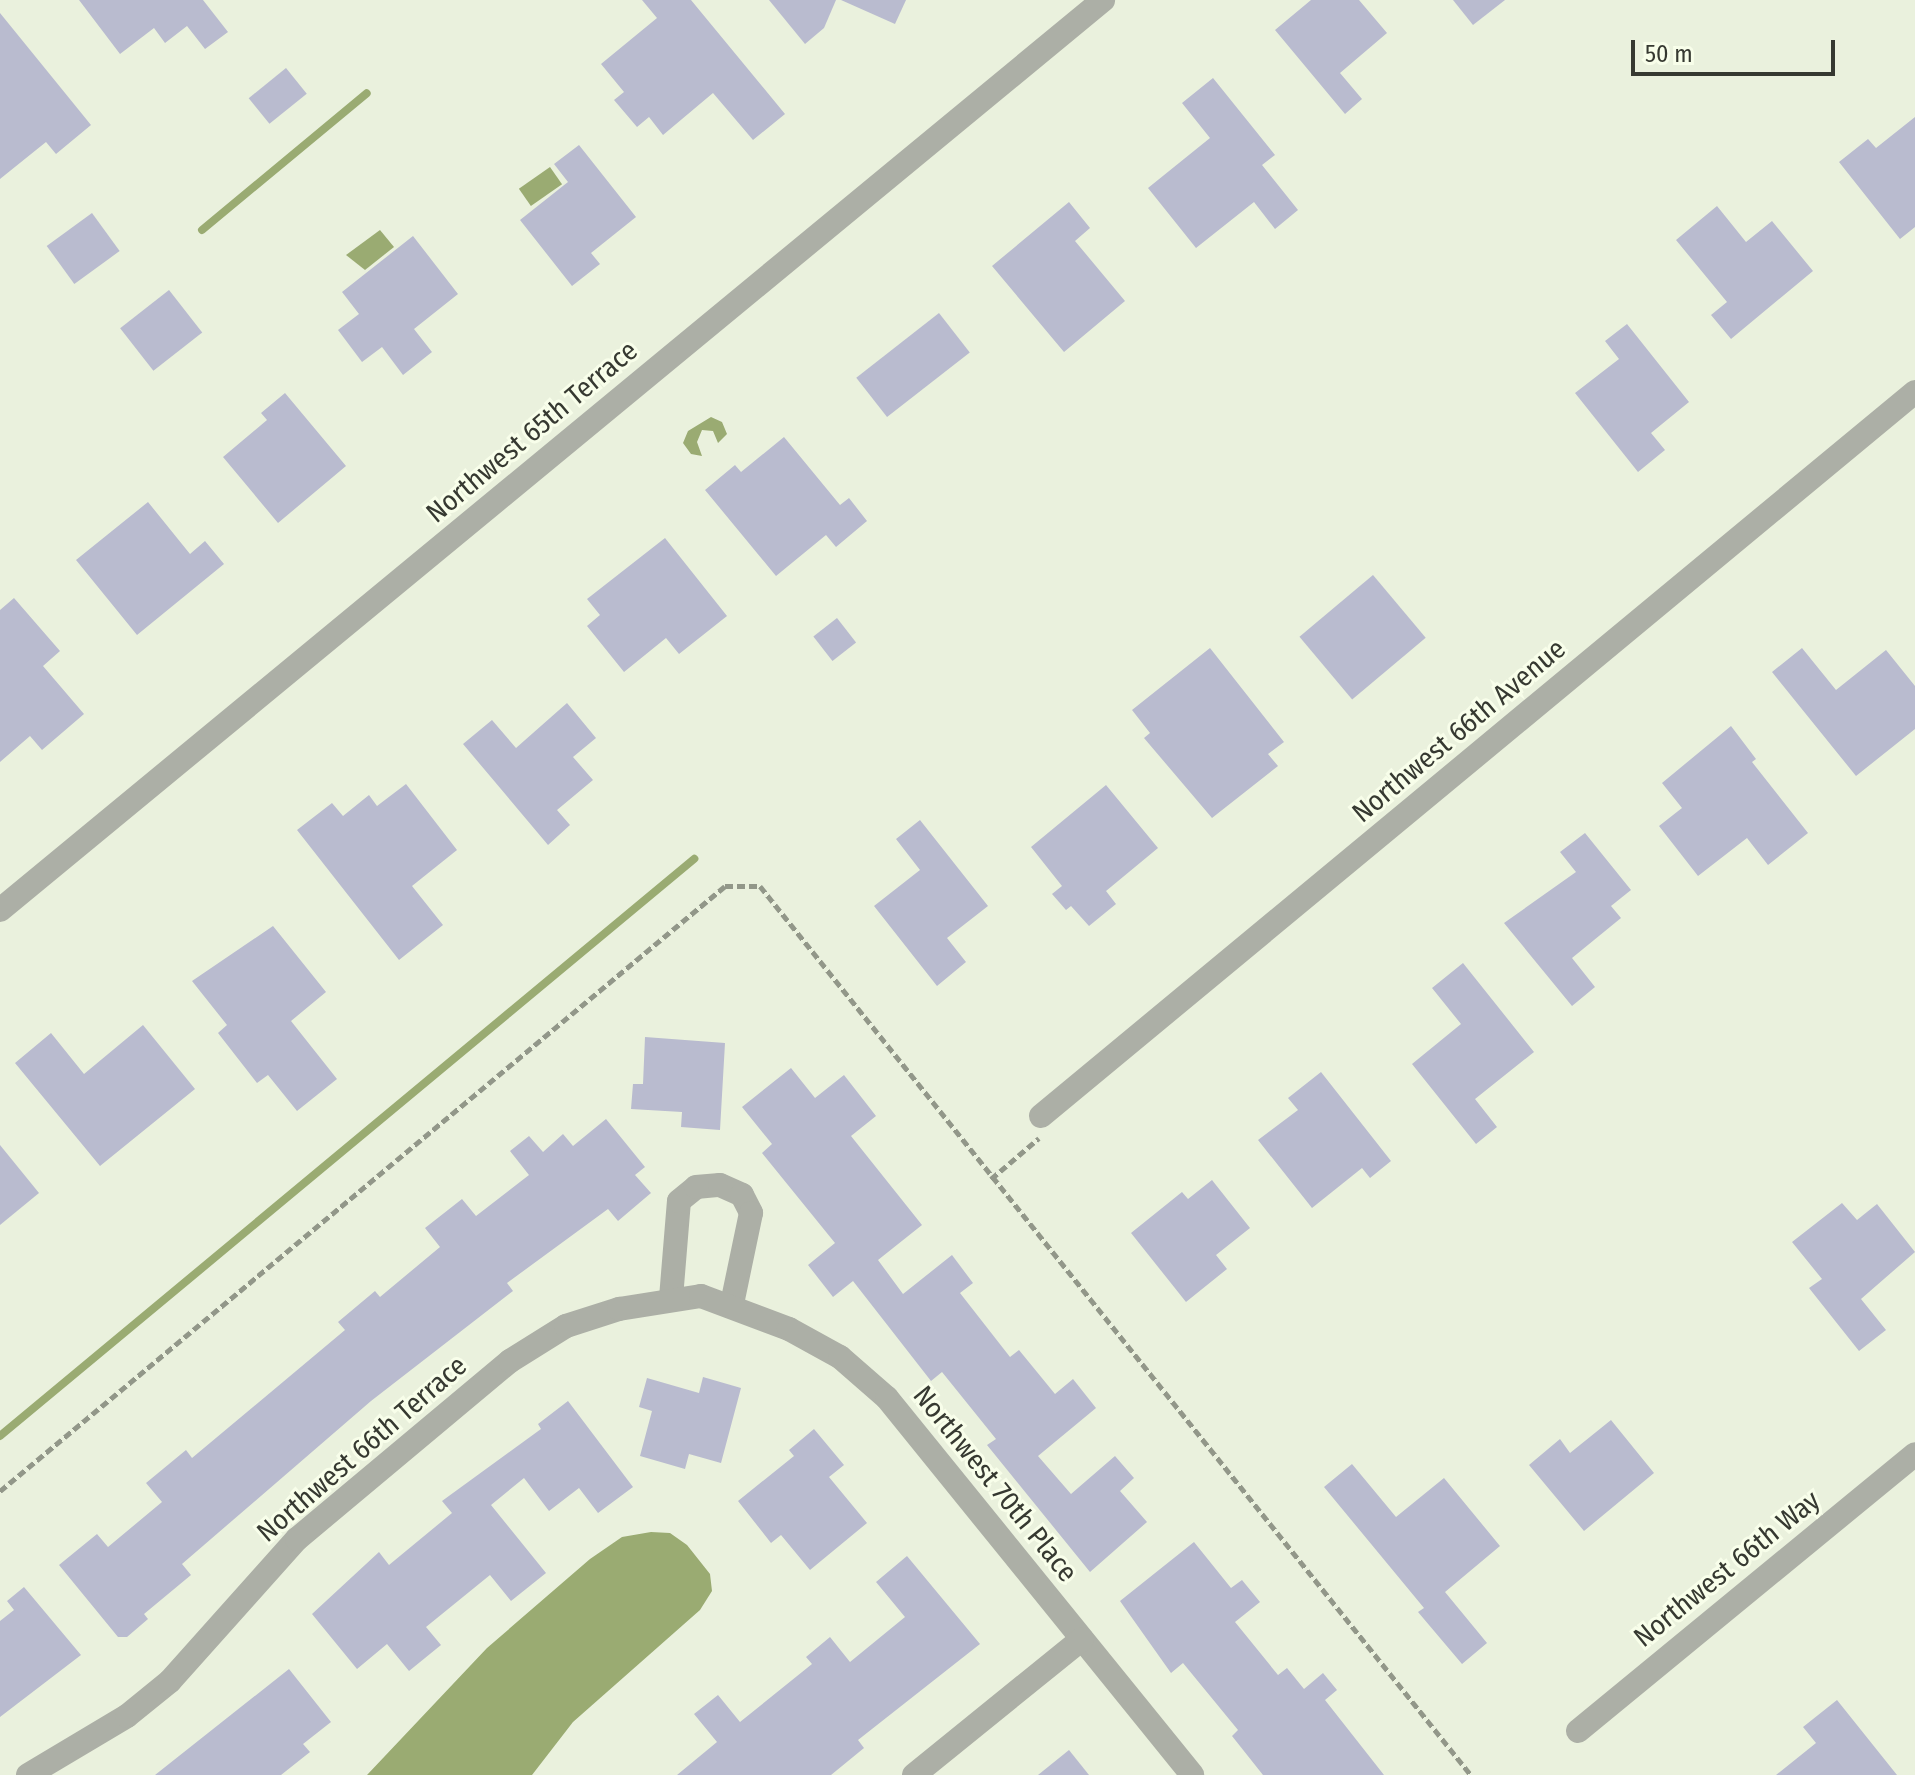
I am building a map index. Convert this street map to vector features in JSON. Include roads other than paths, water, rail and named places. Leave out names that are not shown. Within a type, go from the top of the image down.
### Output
[{"type":"street","name":"Northwest 65th Terrace","points":[[0,910],[1103,0]]},
{"type":"street","name":"Northwest 66th Avenue","points":[[1041,1116],[1915,392]]},
{"type":"street","points":[[671,1298],[679,1201],[696,1187],[720,1185],[742,1195],[751,1213],[732,1304]]},
{"type":"street","name":"Northwest 66th Terrace","points":[[28,1775],[127,1716],[170,1681],[297,1539],[510,1361],[566,1326],[671,1298],[701,1296]]},
{"type":"street","name":"Northwest 70th Place","points":[[701,1296],[732,1304],[840,1357],[887,1398],[1192,1775]]},
{"type":"street","name":"Northwest 66th Way","points":[[1578,1731],[1915,1454]]},
{"type":"street","points":[[914,1775],[1082,1639]]},
{"type":"waterway","points":[[202,230],[367,93]]},
{"type":"waterway","points":[[0,1436],[694,859]]}]
